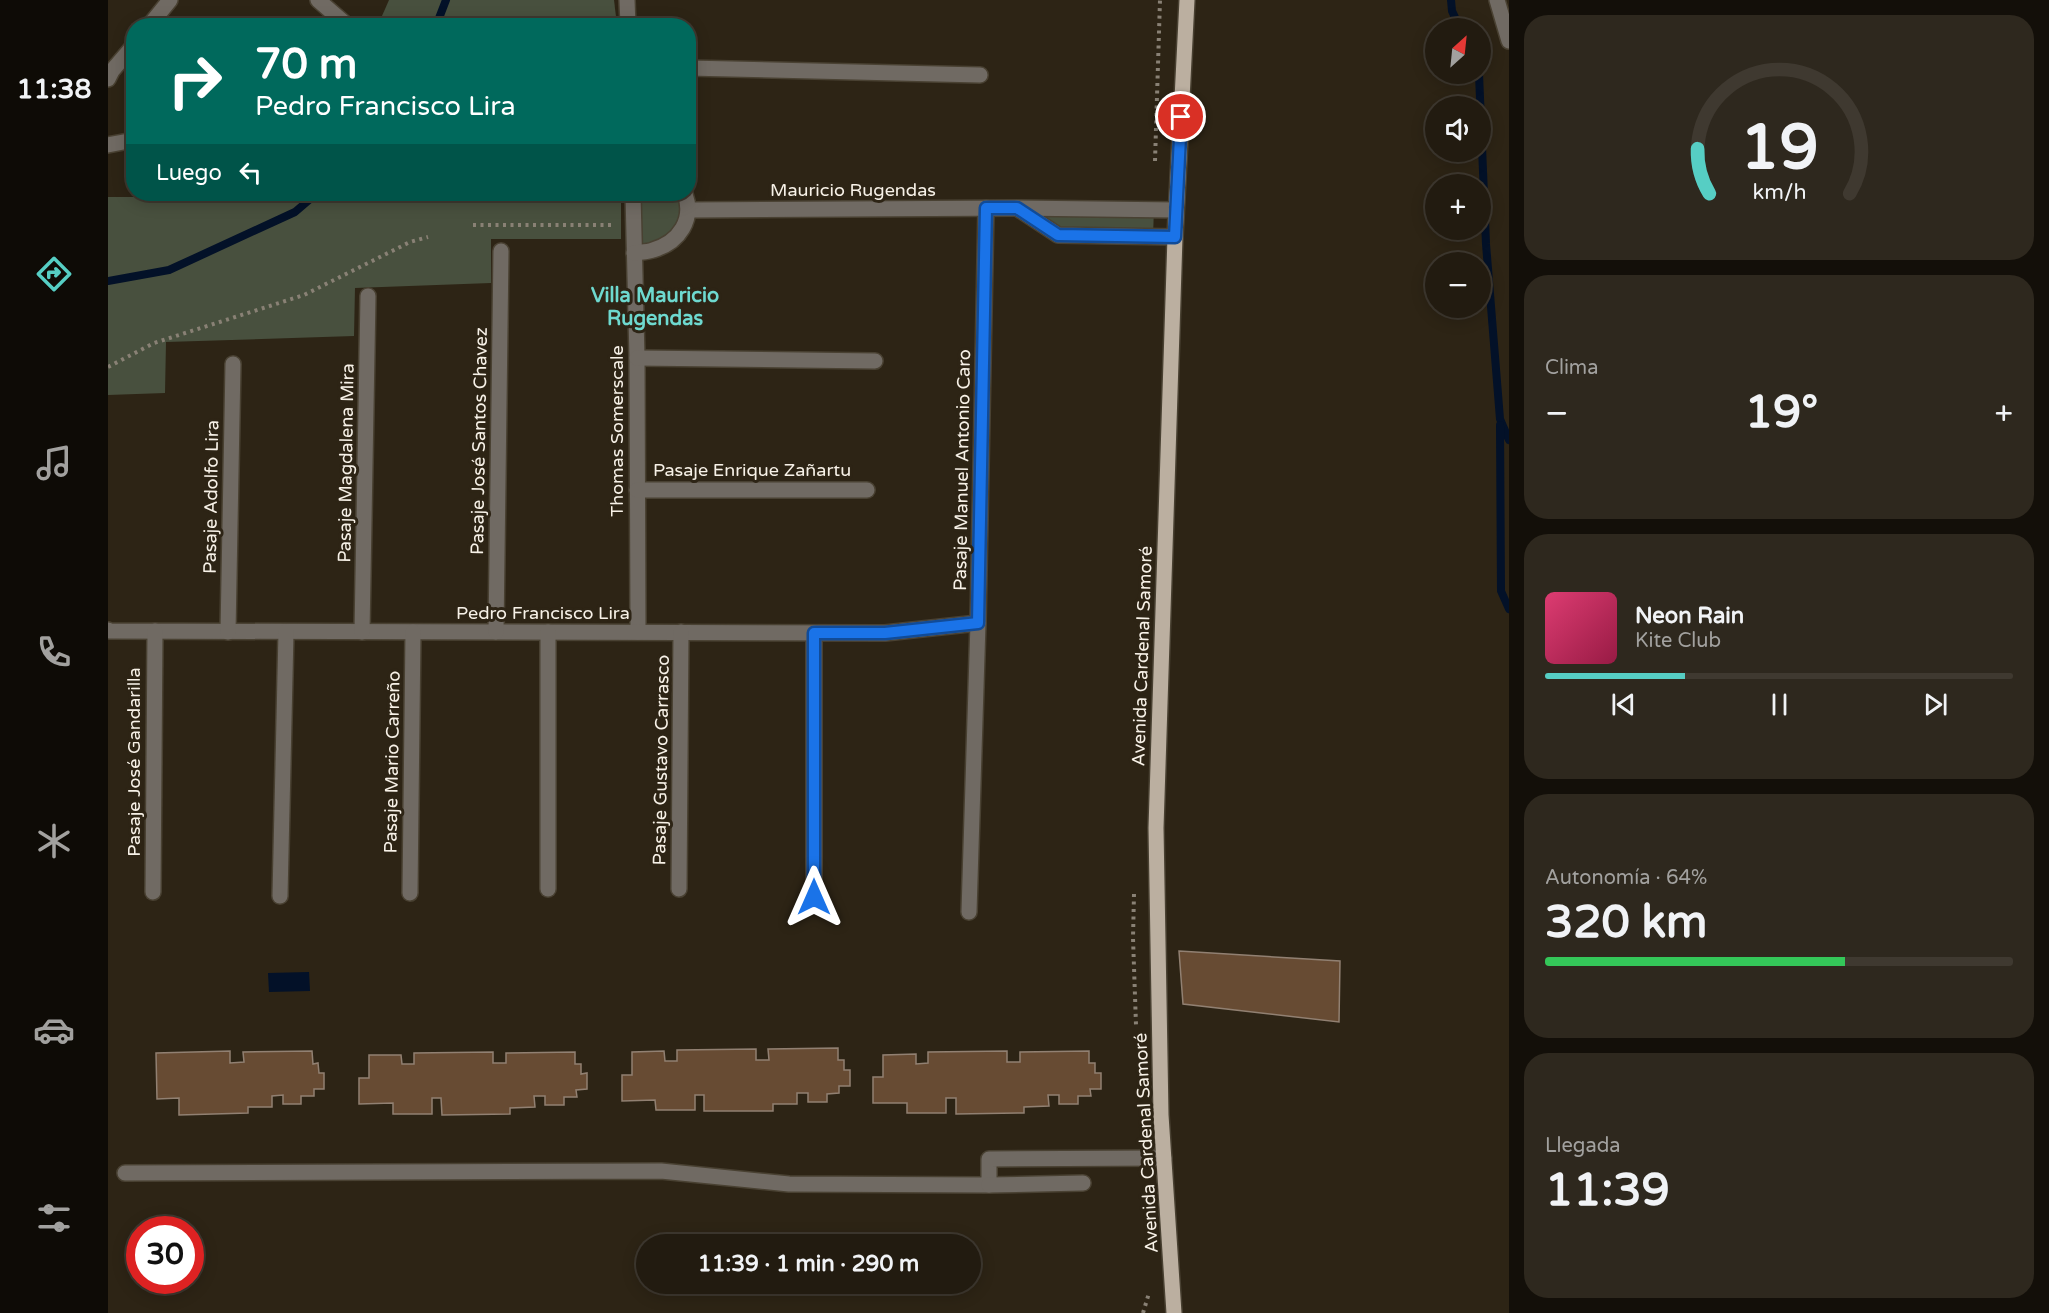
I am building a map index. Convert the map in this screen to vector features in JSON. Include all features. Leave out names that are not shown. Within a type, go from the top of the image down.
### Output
[{"type":"main road","name":"Avenida Cardenal Samoré","points":[[1174,1313],[1161,1115],[1156,828],[1176,210],[1187,0]]},
{"type":"street","points":[[155,18],[170,0]]},
{"type":"street","points":[[318,0],[339,18]]},
{"type":"street","points":[[627,0],[628,18]]},
{"type":"street","points":[[1497,0],[1509,41]]},
{"type":"street","points":[[108,79],[126,54]]},
{"type":"street","points":[[696,68],[980,75]]},
{"type":"street","points":[[108,145],[126,142]]},
{"type":"street","name":"Thomas Somerscale","points":[[633,201],[637,358],[638,632]]},
{"type":"street","points":[[634,253],[654,250],[671,240],[685,227],[690,210],[687,201]]},
{"type":"street","name":"Pasaje Manuel Antonio Caro","points":[[969,912],[978,623],[986,208]]},
{"type":"street","points":[[1017,208],[1058,235],[1175,237]]},
{"type":"street","name":"Mauricio Rugendas","points":[[690,210],[1017,208],[1176,210]]},
{"type":"street","name":"Pasaje José Santos Chavez","points":[[496,632],[501,250]]},
{"type":"street","name":"Pasaje Magdalena Mira","points":[[362,632],[368,296]]},
{"type":"street","points":[[637,358],[875,361]]},
{"type":"street","name":"Pasaje Adolfo Lira","points":[[228,632],[233,364]]},
{"type":"street","name":"Pasaje Enrique Zañartu","points":[[637,490],[867,490]]},
{"type":"street","name":"Pedro Francisco Lira","points":[[108,630],[885,633],[978,623]]},
{"type":"street","name":"Pasaje José Gandarilla","points":[[153,892],[154,631]]},
{"type":"street","points":[[280,896],[286,632]]},
{"type":"street","name":"Pasaje Mario Carreño","points":[[410,893],[413,632]]},
{"type":"street","points":[[548,632],[548,889]]},
{"type":"street","name":"Pasaje Gustavo Carrasco","points":[[679,888],[681,632]]},
{"type":"street","points":[[814,633],[814,897]]},
{"type":"street","points":[[989,1185],[989,1159],[1164,1158]]},
{"type":"street","points":[[125,1173],[661,1171],[789,1184],[1083,1183]]},
{"type":"path","points":[[473,225],[633,225]]},
{"type":"path","points":[[108,367],[154,343],[304,295],[410,242],[428,237]]},
{"type":"green space","points":[[389,0],[614,0],[616,18],[381,18]]},
{"type":"green space","points":[[108,197],[126,197],[126,201],[621,201],[621,239],[491,239],[491,283],[355,288],[354,336],[166,342],[165,393],[108,395]]},
{"type":"green space","points":[[633,201],[685,201],[685,227],[634,253]]},
{"type":"green space","points":[[1017,208],[1154,209],[1153,236],[1058,235]]},
{"type":"water","points":[[309,972],[310,991],[269,992],[268,973]]},
{"type":"building","points":[[1179,951],[1340,961],[1339,1022],[1183,1004]]},
{"type":"building","points":[[838,1048],[838,1060],[844,1060],[844,1070],[850,1070],[850,1086],[839,1086],[839,1093],[827,1094],[827,1102],[808,1102],[808,1093],[797,1093],[797,1104],[773,1104],[773,1111],[704,1111],[704,1095],[695,1095],[695,1110],[656,1110],[655,1100],[622,1101],[622,1075],[632,1075],[632,1052],[664,1051],[665,1061],[677,1061],[677,1050],[756,1049],[756,1060],[769,1060],[768,1049]]},
{"type":"building","points":[[230,1051],[230,1063],[244,1062],[243,1052],[312,1051],[313,1064],[318,1063],[319,1073],[324,1073],[324,1089],[314,1089],[314,1096],[301,1096],[301,1104],[283,1104],[283,1095],[272,1096],[272,1107],[248,1107],[248,1113],[179,1115],[179,1098],[157,1099],[156,1053]]},
{"type":"building","points":[[1007,1051],[1007,1062],[1020,1062],[1020,1052],[1089,1051],[1089,1063],[1095,1063],[1095,1073],[1101,1073],[1101,1089],[1090,1089],[1091,1096],[1078,1096],[1078,1104],[1059,1104],[1059,1095],[1048,1095],[1049,1106],[1024,1107],[1024,1113],[956,1114],[956,1098],[946,1098],[946,1113],[907,1113],[907,1103],[873,1103],[873,1077],[883,1077],[883,1055],[916,1054],[916,1064],[928,1063],[928,1052]]},
{"type":"building","points":[[493,1052],[493,1063],[506,1063],[506,1053],[575,1052],[575,1064],[581,1064],[581,1074],[587,1073],[587,1089],[576,1090],[577,1097],[564,1097],[564,1105],[545,1105],[545,1096],[534,1096],[535,1107],[510,1108],[510,1114],[442,1115],[441,1098],[432,1098],[432,1114],[393,1114],[393,1103],[359,1104],[359,1078],[369,1078],[369,1055],[401,1055],[402,1064],[414,1064],[414,1053]]},
{"type":"waterway","points":[[439,18],[446,0]]},
{"type":"waterway","points":[[1451,0],[1455,18]]},
{"type":"waterway","points":[[1479,84],[1486,244],[1500,419],[1509,440]]},
{"type":"waterway","points":[[108,281],[169,270],[295,212],[308,201]]},
{"type":"waterway","points":[[1500,425],[1501,591],[1509,609]]},
{"type":"district","name":"Villa Mauricio Rugendas","points":[[655,306]]},
{"type":"route","points":[[814,897],[814,633],[885,633],[978,623],[986,208],[1017,208],[1058,235],[1175,237],[1181,117]]}]
